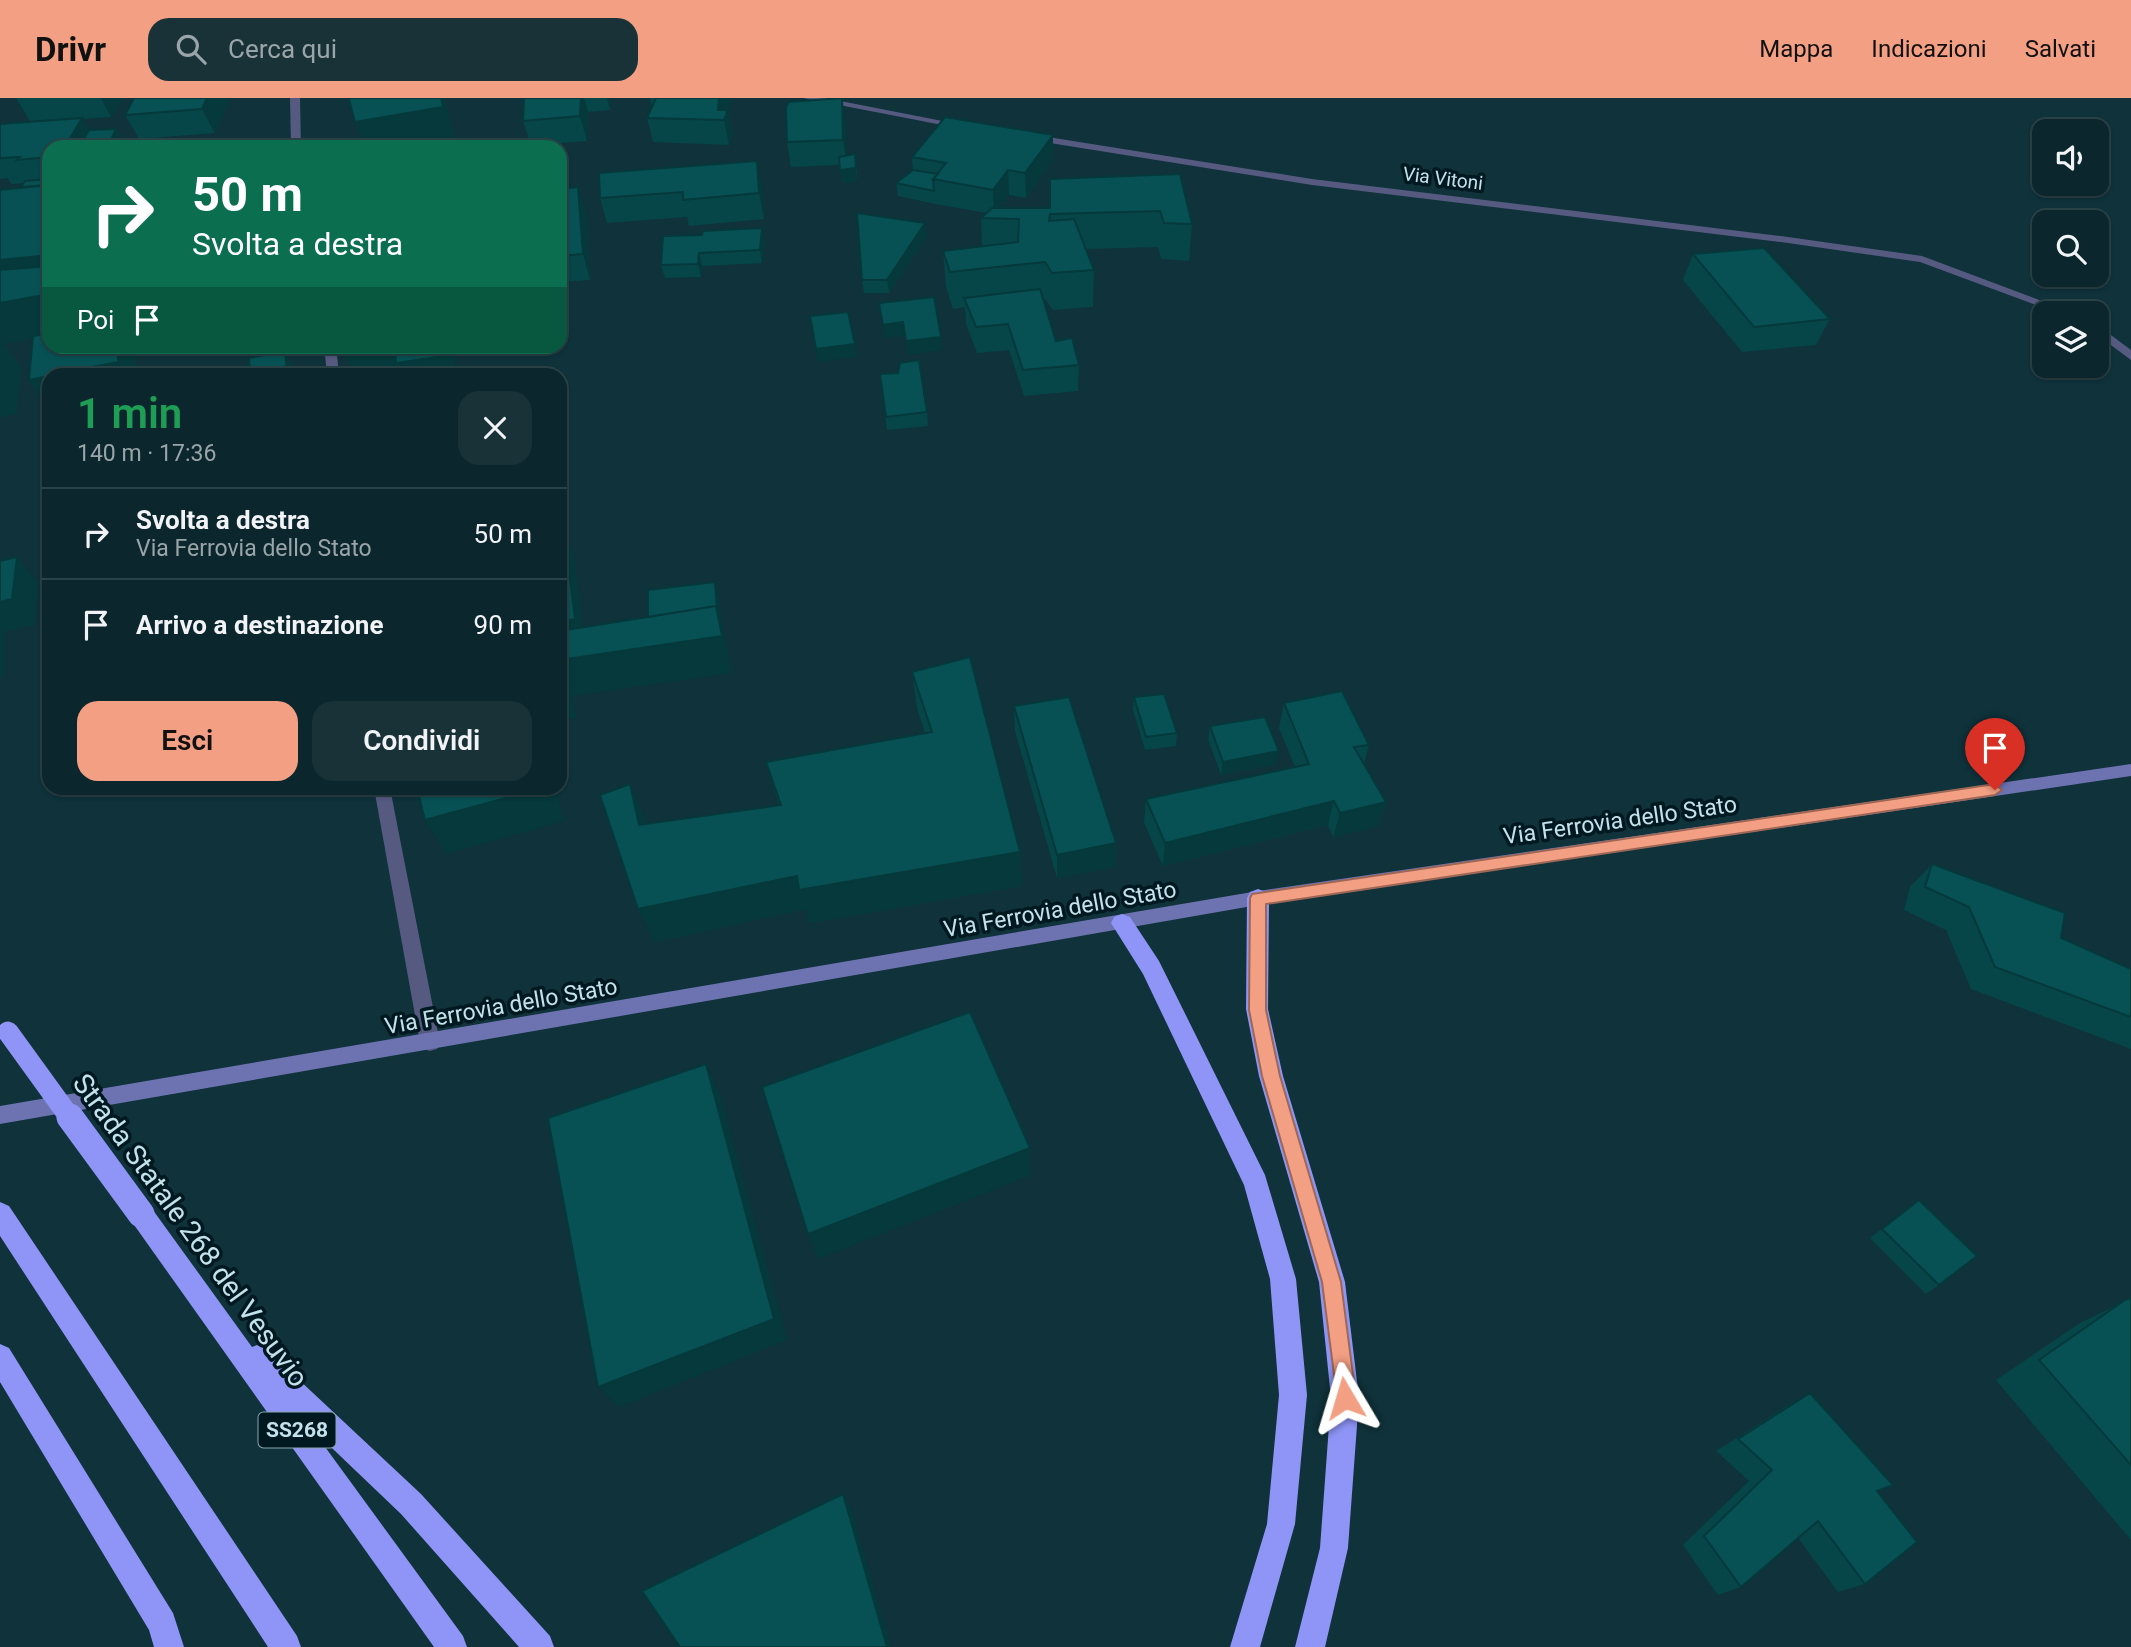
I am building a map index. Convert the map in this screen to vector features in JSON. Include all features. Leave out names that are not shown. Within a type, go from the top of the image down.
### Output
[{"type":"highway","points":[[1258,898],[1257,1010],[1271,1076],[1332,1282],[1345,1398],[1334,1548],[1310,1647]]},
{"type":"highway","points":[[1122,923],[1152,968],[1256,1183],[1283,1279],[1293,1395],[1280,1524],[1245,1647]]},
{"type":"highway","name":"Strada Statale 268 del Vesuvio","points":[[4,1026],[452,1647]]},
{"type":"highway","points":[[0,1214],[286,1647]]},
{"type":"highway","points":[[218,1322],[411,1504],[538,1647]]},
{"type":"highway","points":[[0,1357],[162,1624],[169,1647]]},
{"type":"main road","name":"Via Ferrovia dello Stato","points":[[0,1115],[430,1043],[1258,898],[2131,769]]},
{"type":"street","points":[[295,98],[296,140]]},
{"type":"street","points":[[808,98],[981,129]]},
{"type":"street","name":"Via Vitoni","points":[[1023,136],[1312,182],[1782,239],[1922,260],[2035,301]]},
{"type":"street","points":[[2109,338],[2131,356]]},
{"type":"street","points":[[383,795],[430,1043]]},
{"type":"building","points":[[134,98],[207,98],[202,109],[125,115]]},
{"type":"building","points":[[441,98],[443,107],[355,122],[349,99]]},
{"type":"building","points":[[524,98],[581,98],[580,116],[523,121]]},
{"type":"building","points":[[656,98],[719,98],[718,110],[728,110],[724,120],[647,118]]},
{"type":"building","points":[[842,98],[843,140],[787,142],[786,107],[789,102]]},
{"type":"building","points":[[945,117],[1053,135],[1025,173],[1008,170],[993,190],[933,179],[946,163],[912,157]]},
{"type":"building","points":[[82,118],[69,140],[42,140],[42,158],[17,160],[20,157],[0,158],[0,124]]},
{"type":"building","points":[[116,129],[111,140],[83,140],[89,130]]},
{"type":"building","points":[[855,154],[856,168],[840,170],[839,157]]},
{"type":"building","points":[[757,161],[759,193],[683,200],[683,192],[600,198],[599,173]]},
{"type":"building","points":[[913,170],[938,174],[933,179],[934,191],[896,183]]},
{"type":"building","points":[[1180,174],[1192,224],[1164,223],[1160,211],[1050,214],[1049,221],[1074,219],[1094,270],[1052,273],[1045,262],[950,272],[943,251],[1018,242],[1019,219],[981,218],[992,208],[1050,208],[1050,179]]},
{"type":"building","points":[[42,180],[42,186],[21,187],[25,181]]},
{"type":"building","points":[[42,186],[42,256],[0,260],[0,190]]},
{"type":"building","points":[[578,187],[583,254],[567,255],[567,188]]},
{"type":"building","points":[[857,213],[925,223],[887,280],[862,280]]},
{"type":"building","points":[[762,228],[760,250],[699,253],[698,264],[661,265],[663,236],[702,235],[703,231]]},
{"type":"building","points":[[1764,248],[1830,319],[1754,327],[1693,254]]},
{"type":"building","points":[[42,267],[42,295],[0,303],[0,270]]},
{"type":"building","points":[[1040,289],[1056,341],[1072,338],[1079,365],[1023,370],[1008,324],[976,327],[964,298]]},
{"type":"building","points":[[934,297],[941,337],[906,341],[903,322],[883,325],[879,303]]},
{"type":"building","points":[[848,312],[855,344],[816,349],[810,316]]},
{"type":"building","points":[[42,334],[42,354],[118,354],[118,362],[87,368],[42,368],[42,377],[29,380],[33,336]]},
{"type":"building","points":[[285,354],[286,368],[250,368],[249,358]]},
{"type":"building","points":[[345,354],[368,354],[346,357]]},
{"type":"building","points":[[395,354],[450,354],[450,355],[396,363]]},
{"type":"building","points":[[919,360],[927,412],[886,417],[880,374],[898,373],[900,363]]},
{"type":"building","points":[[567,555],[575,619],[567,621]]},
{"type":"building","points":[[17,557],[12,599],[0,602],[0,561]]},
{"type":"building","points":[[715,582],[717,611],[716,606],[648,617],[648,590]]},
{"type":"building","points":[[716,606],[722,636],[567,659],[567,630]]},
{"type":"building","points":[[970,657],[1020,852],[799,890],[797,876],[638,909],[600,795],[630,784],[639,825],[781,805],[766,762],[932,732],[912,672]]},
{"type":"building","points":[[1342,691],[1369,745],[1354,747],[1386,802],[1340,813],[1334,801],[1165,843],[1146,799],[1309,764],[1284,703]]},
{"type":"building","points":[[1164,694],[1177,733],[1146,737],[1134,697]]},
{"type":"building","points":[[1069,697],[1116,843],[1057,855],[1014,706]]},
{"type":"building","points":[[1265,717],[1279,751],[1223,762],[1210,726]]},
{"type":"building","points":[[419,795],[516,795],[425,820]]},
{"type":"building","points":[[1932,864],[2065,913],[2061,938],[2131,969],[2131,1017],[1995,967],[1969,907],[1925,887]]},
{"type":"building","points":[[970,1012],[1030,1148],[808,1234],[762,1087]]},
{"type":"building","points":[[706,1064],[774,1319],[598,1387],[548,1118]]},
{"type":"building","points":[[1919,1200],[1977,1256],[1939,1285],[1882,1229]]},
{"type":"building","points":[[2131,1298],[2131,1465],[2039,1360]]},
{"type":"building","points":[[1810,1393],[1893,1485],[1877,1491],[1917,1542],[1865,1584],[1818,1521],[1741,1587],[1704,1536],[1772,1470],[1738,1439]]},
{"type":"building","points":[[843,1494],[887,1647],[680,1647],[642,1591]]},
{"type":"route","points":[[1345,1398],[1332,1282],[1271,1076],[1257,1010],[1258,898],[1995,790]]}]
